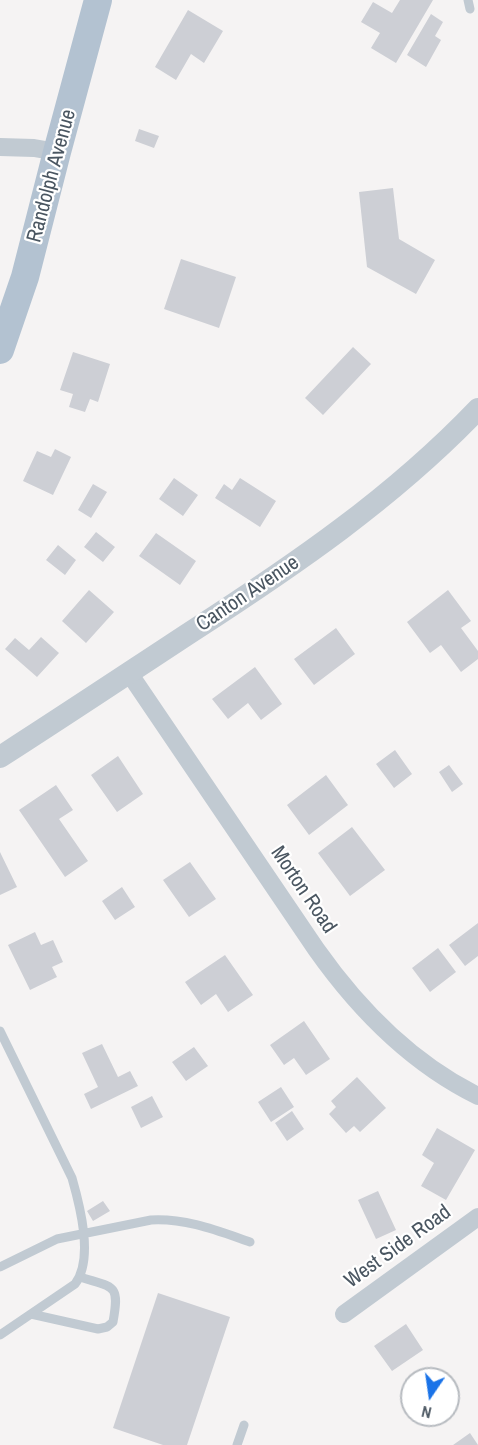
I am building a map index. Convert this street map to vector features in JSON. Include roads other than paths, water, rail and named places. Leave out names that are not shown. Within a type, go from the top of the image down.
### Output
[{"type":"main road","name":"Randolph Avenue","points":[[0,350],[25,277],[98,0]]},
{"type":"street","points":[[0,147],[34,148],[57,153]]},
{"type":"street","name":"Canton Avenue","points":[[0,757],[275,577],[349,525],[420,465],[478,409]]},
{"type":"street","name":"Morton Road","points":[[129,673],[316,950],[341,983],[367,1013],[402,1047],[438,1074],[478,1096]]},
{"type":"street","name":"West Side Road","points":[[344,1314],[478,1218]]},
{"type":"lane","points":[[0,1031],[72,1178],[78,1201],[84,1261],[80,1277],[69,1290],[0,1335]]},
{"type":"lane","points":[[0,1267],[57,1239],[164,1219],[191,1223],[250,1242]]},
{"type":"lane","points":[[31,1314],[98,1329],[114,1322],[117,1301],[112,1288],[80,1277]]},
{"type":"lane","points":[[237,1445],[244,1425]]}]
